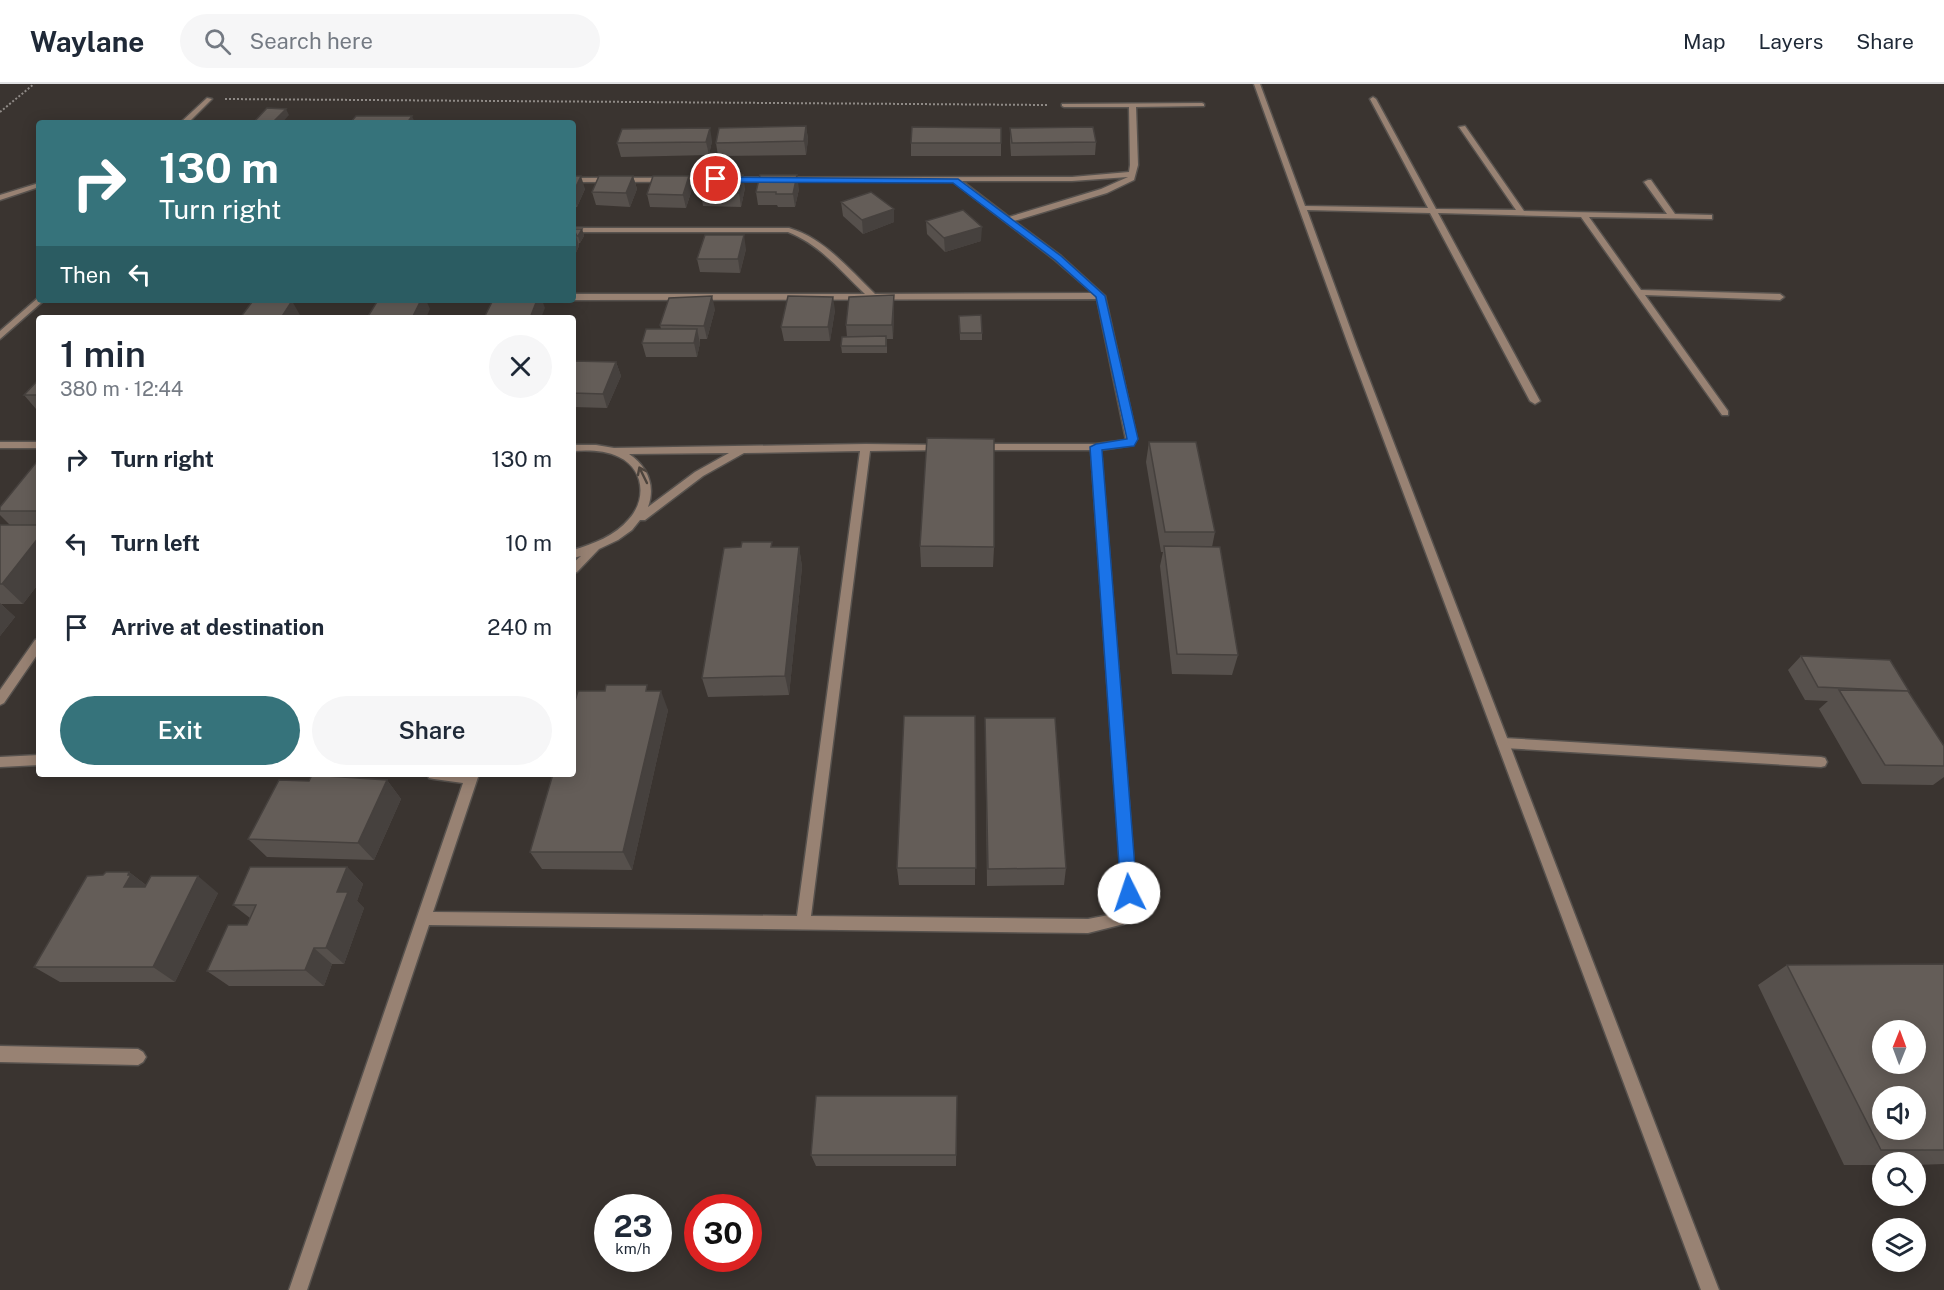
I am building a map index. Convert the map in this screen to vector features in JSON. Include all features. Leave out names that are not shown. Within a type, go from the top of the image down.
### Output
[{"type":"street","points":[[1257,84],[1710,1290]]},
{"type":"street","points":[[187,120],[209,99]]},
{"type":"street","points":[[1373,99],[1431,211],[1535,401]]},
{"type":"street","points":[[1064,105],[1202,105]]},
{"type":"street","points":[[1009,220],[1117,187],[1131,178],[1132,105]]},
{"type":"street","points":[[1463,127],[1522,213]]},
{"type":"street","points":[[576,180],[1072,179],[1132,174]]},
{"type":"street","points":[[955,180],[1058,258],[1101,296],[1132,439],[1130,444],[1096,447],[969,447]]},
{"type":"street","points":[[1647,182],[1673,216]]},
{"type":"street","points":[[0,198],[36,186]]},
{"type":"street","points":[[1302,208],[1709,217]]},
{"type":"street","points":[[1583,214],[1725,413]]},
{"type":"street","points":[[576,230],[789,230],[799,233],[816,245],[873,297]]},
{"type":"street","points":[[1639,292],[1780,297]]},
{"type":"street","points":[[576,297],[1101,296]]},
{"type":"street","points":[[0,336],[36,303]]},
{"type":"street","points":[[0,445],[36,445]]},
{"type":"street","points":[[576,448],[593,447],[613,451],[946,447]]},
{"type":"street","points":[[803,922],[866,447]]},
{"type":"street","points":[[424,918],[1088,926],[1119,919],[1129,893],[1096,447]]},
{"type":"street","points":[[576,553],[598,546],[618,535],[699,474],[745,448]]},
{"type":"street","points":[[613,451],[640,467],[647,479],[648,493],[644,508],[634,522]]},
{"type":"street","points":[[576,566],[598,546]]},
{"type":"street","points":[[0,700],[36,647]]},
{"type":"street","points":[[1503,743],[1821,762]]},
{"type":"street","points":[[0,762],[36,760]]},
{"type":"street","points":[[298,1290],[472,777]]},
{"type":"street","points":[[0,1054],[138,1057]]},
{"type":"path","points":[[0,112],[34,84]]},
{"type":"path","points":[[209,99],[1064,105]]},
{"type":"building","points":[[267,108],[286,109],[275,120],[256,120]]},
{"type":"building","points":[[356,116],[412,116],[409,120],[353,120]]},
{"type":"building","points":[[806,126],[804,141],[716,143],[719,128]]},
{"type":"building","points":[[912,127],[1001,128],[1001,143],[911,143]]},
{"type":"building","points":[[1093,127],[1096,142],[1012,143],[1010,128]]},
{"type":"building","points":[[710,128],[706,142],[617,143],[622,129]]},
{"type":"building","points":[[743,175],[739,193],[701,192],[705,176]]},
{"type":"building","points":[[760,175],[797,175],[793,194],[756,192]]},
{"type":"building","points":[[576,176],[581,176],[576,187]]},
{"type":"building","points":[[599,176],[633,176],[626,193],[592,192]]},
{"type":"building","points":[[653,176],[689,176],[683,195],[647,194]]},
{"type":"building","points":[[871,192],[894,209],[862,220],[841,202]]},
{"type":"building","points":[[963,210],[982,227],[944,238],[926,221]]},
{"type":"building","points":[[576,229],[582,229],[578,236]]},
{"type":"building","points":[[705,235],[744,235],[738,259],[697,259]]},
{"type":"building","points":[[894,295],[892,325],[846,325],[849,297]]},
{"type":"building","points":[[712,296],[704,326],[660,325],[669,298]]},
{"type":"building","points":[[788,296],[833,297],[828,327],[781,327]]},
{"type":"building","points":[[251,303],[291,303],[283,315],[242,315]]},
{"type":"building","points":[[376,303],[420,303],[414,315],[369,315]]},
{"type":"building","points":[[492,303],[536,303],[531,315],[486,315]]},
{"type":"building","points":[[981,315],[982,333],[960,333],[959,316]]},
{"type":"building","points":[[646,329],[697,329],[694,343],[642,343]]},
{"type":"building","points":[[886,336],[886,346],[841,346],[842,337]]},
{"type":"building","points":[[576,361],[616,362],[603,394],[576,393]]},
{"type":"building","points":[[36,382],[36,395],[24,395]]},
{"type":"building","points":[[927,438],[994,439],[994,547],[920,546]]},
{"type":"building","points":[[1149,442],[1196,442],[1215,532],[1165,532]]},
{"type":"building","points":[[36,463],[36,511],[0,511],[0,507]]},
{"type":"building","points":[[0,525],[36,525],[36,541],[0,584]]},
{"type":"building","points":[[742,542],[772,542],[771,547],[799,547],[785,676],[702,678],[724,548],[741,547]]},
{"type":"building","points":[[1164,546],[1220,547],[1238,655],[1177,654]]},
{"type":"building","points":[[1801,656],[1890,660],[1909,691],[1818,687]]},
{"type":"building","points":[[606,685],[647,685],[646,691],[661,691],[623,852],[530,852],[552,777],[576,777],[576,698],[578,691],[605,691]]},
{"type":"building","points":[[1839,690],[1908,691],[1944,746],[1944,766],[1885,765]]},
{"type":"building","points":[[904,716],[975,716],[976,868],[897,868]]},
{"type":"building","points":[[985,718],[1055,718],[1066,868],[988,869]]},
{"type":"building","points":[[311,777],[387,780],[358,843],[248,839],[279,780],[309,781]]},
{"type":"building","points":[[250,867],[347,867],[337,892],[348,892],[326,948],[314,948],[305,970],[207,971],[228,925],[247,925],[256,905],[233,905]]},
{"type":"building","points":[[106,872],[129,872],[128,875],[131,875],[124,887],[145,887],[151,876],[198,876],[153,967],[34,967],[87,876],[103,875]]},
{"type":"building","points":[[1944,964],[1944,1150],[1881,1150],[1876,1140],[1926,1140],[1926,1086],[1872,1086],[1872,1132],[1787,965]]},
{"type":"building","points":[[816,1096],[957,1096],[956,1155],[811,1155]]},
{"type":"route","points":[[716,179],[955,180],[1058,258],[1101,296],[1132,434],[1130,444],[1096,447],[1129,893]]}]
